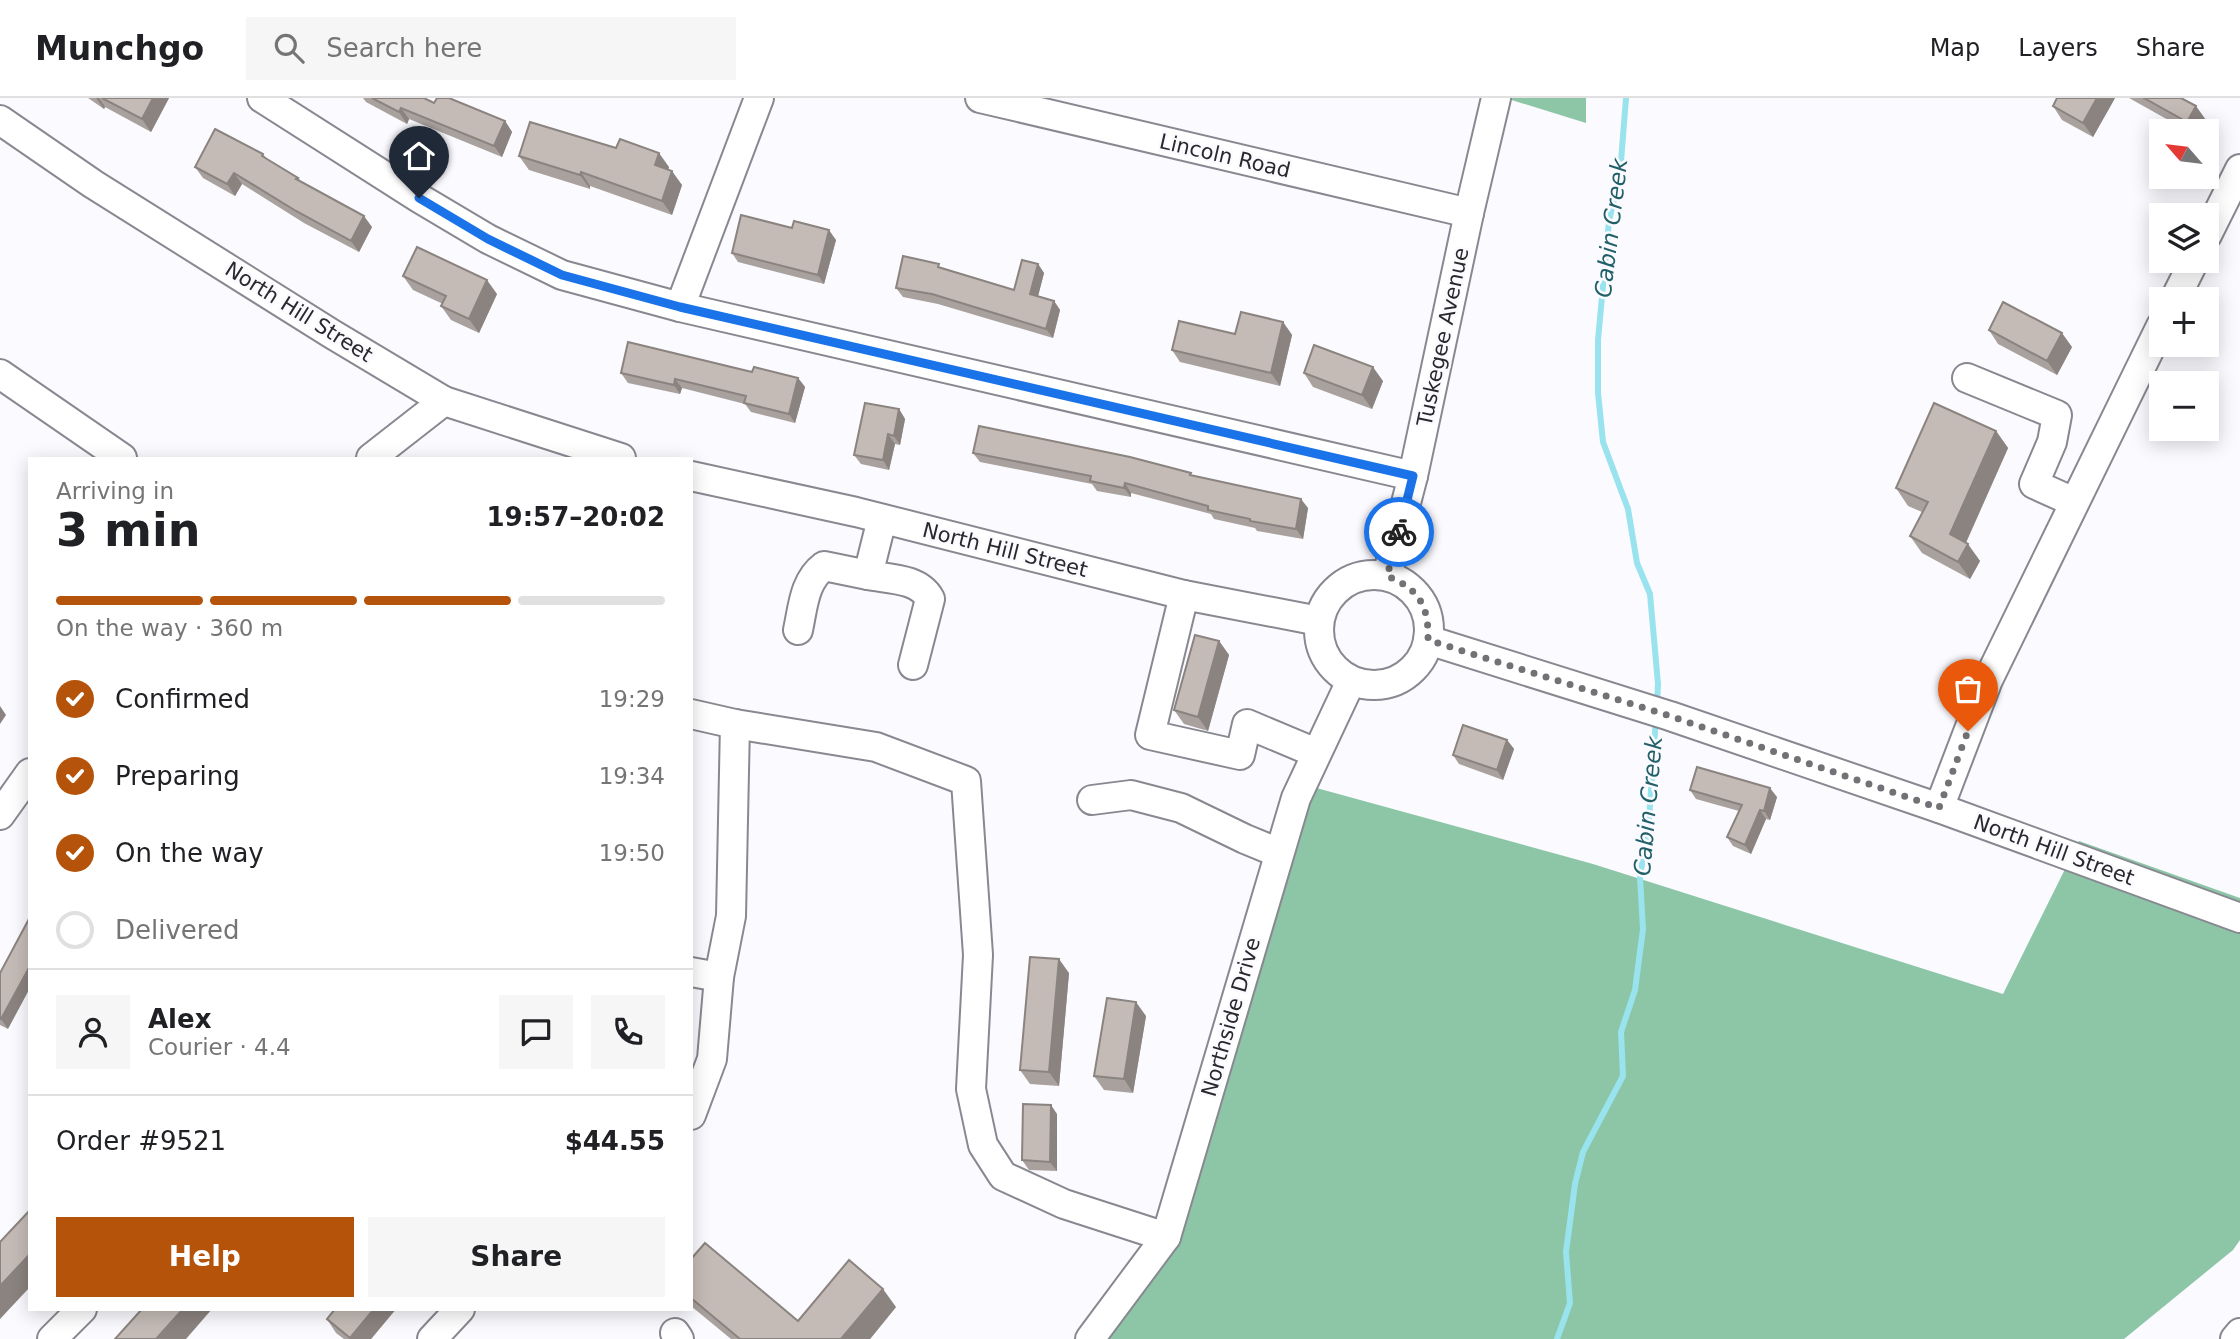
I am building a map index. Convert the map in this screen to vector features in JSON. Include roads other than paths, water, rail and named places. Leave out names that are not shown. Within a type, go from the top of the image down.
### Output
[{"type":"street","points":[[262,98],[488,239],[562,275],[680,307],[1413,476]]},
{"type":"street","points":[[680,307],[759,98]]},
{"type":"street","name":"Tuskegee Avenue","points":[[1387,576],[1413,476],[1496,98]]},
{"type":"street","name":"Lincoln Road","points":[[987,99],[1469,214]]},
{"type":"street","name":"North Hill Street","points":[[0,120],[93,184],[444,401],[618,457]]},
{"type":"street","points":[[2219,211],[2240,169]]},
{"type":"street","points":[[1939,808],[1988,680],[2149,350]]},
{"type":"street","points":[[0,374],[121,457]]},
{"type":"street","points":[[1967,378],[2057,415],[2052,442],[2034,484],[2074,502]]},
{"type":"street","points":[[372,457],[444,401]]},
{"type":"street","name":"North Hill Street","points":[[693,476],[883,519],[1184,594],[1319,621]]},
{"type":"street","points":[[868,575],[883,519]]},
{"type":"street","points":[[798,629],[809,582],[815,572],[824,566],[918,584],[930,599],[913,665]]},
{"type":"street","points":[[1369,575],[1387,576],[1403,583],[1415,593],[1424,607],[1429,623],[1428,640],[1423,656],[1400,680],[1367,686],[1351,681],[1336,671],[1324,657],[1319,640],[1319,621],[1325,604],[1336,589],[1352,579],[1369,575]]},
{"type":"street","points":[[1184,594],[1150,735],[1240,755],[1247,724],[1316,753]]},
{"type":"street","name":"North Hill Street","points":[[1428,640],[1670,716],[1939,808],[2240,918]]},
{"type":"street","name":"Northside Drive","points":[[1090,1339],[1166,1237],[1296,798],[1351,681]]},
{"type":"street","points":[[693,714],[876,747],[966,781],[978,955],[971,1089],[984,1145],[1003,1176],[1063,1203],[1166,1237]]},
{"type":"street","points":[[693,1110],[712,1059],[719,978],[731,916],[735,724]]},
{"type":"street","points":[[1,812],[28,776]]},
{"type":"street","points":[[1092,800],[1131,795],[1181,808],[1279,853]]},
{"type":"street","points":[[693,972],[719,978]]},
{"type":"street","points":[[52,1339],[80,1311]]},
{"type":"street","points":[[432,1339],[458,1311]]},
{"type":"street","points":[[2235,1339],[2240,1333]]},
{"type":"waterway","name":"Cabin Creek","points":[[1626,98],[1620,174],[1609,221],[1598,340],[1598,393],[1603,442],[1628,509],[1637,563],[1650,594],[1658,684],[1657,704]]},
{"type":"waterway","name":"Cabin Creek","points":[[1557,1339],[1570,1303],[1566,1252],[1575,1184],[1583,1152],[1623,1076],[1621,1032],[1635,990],[1643,929],[1640,877],[1649,819],[1656,718]]}]
